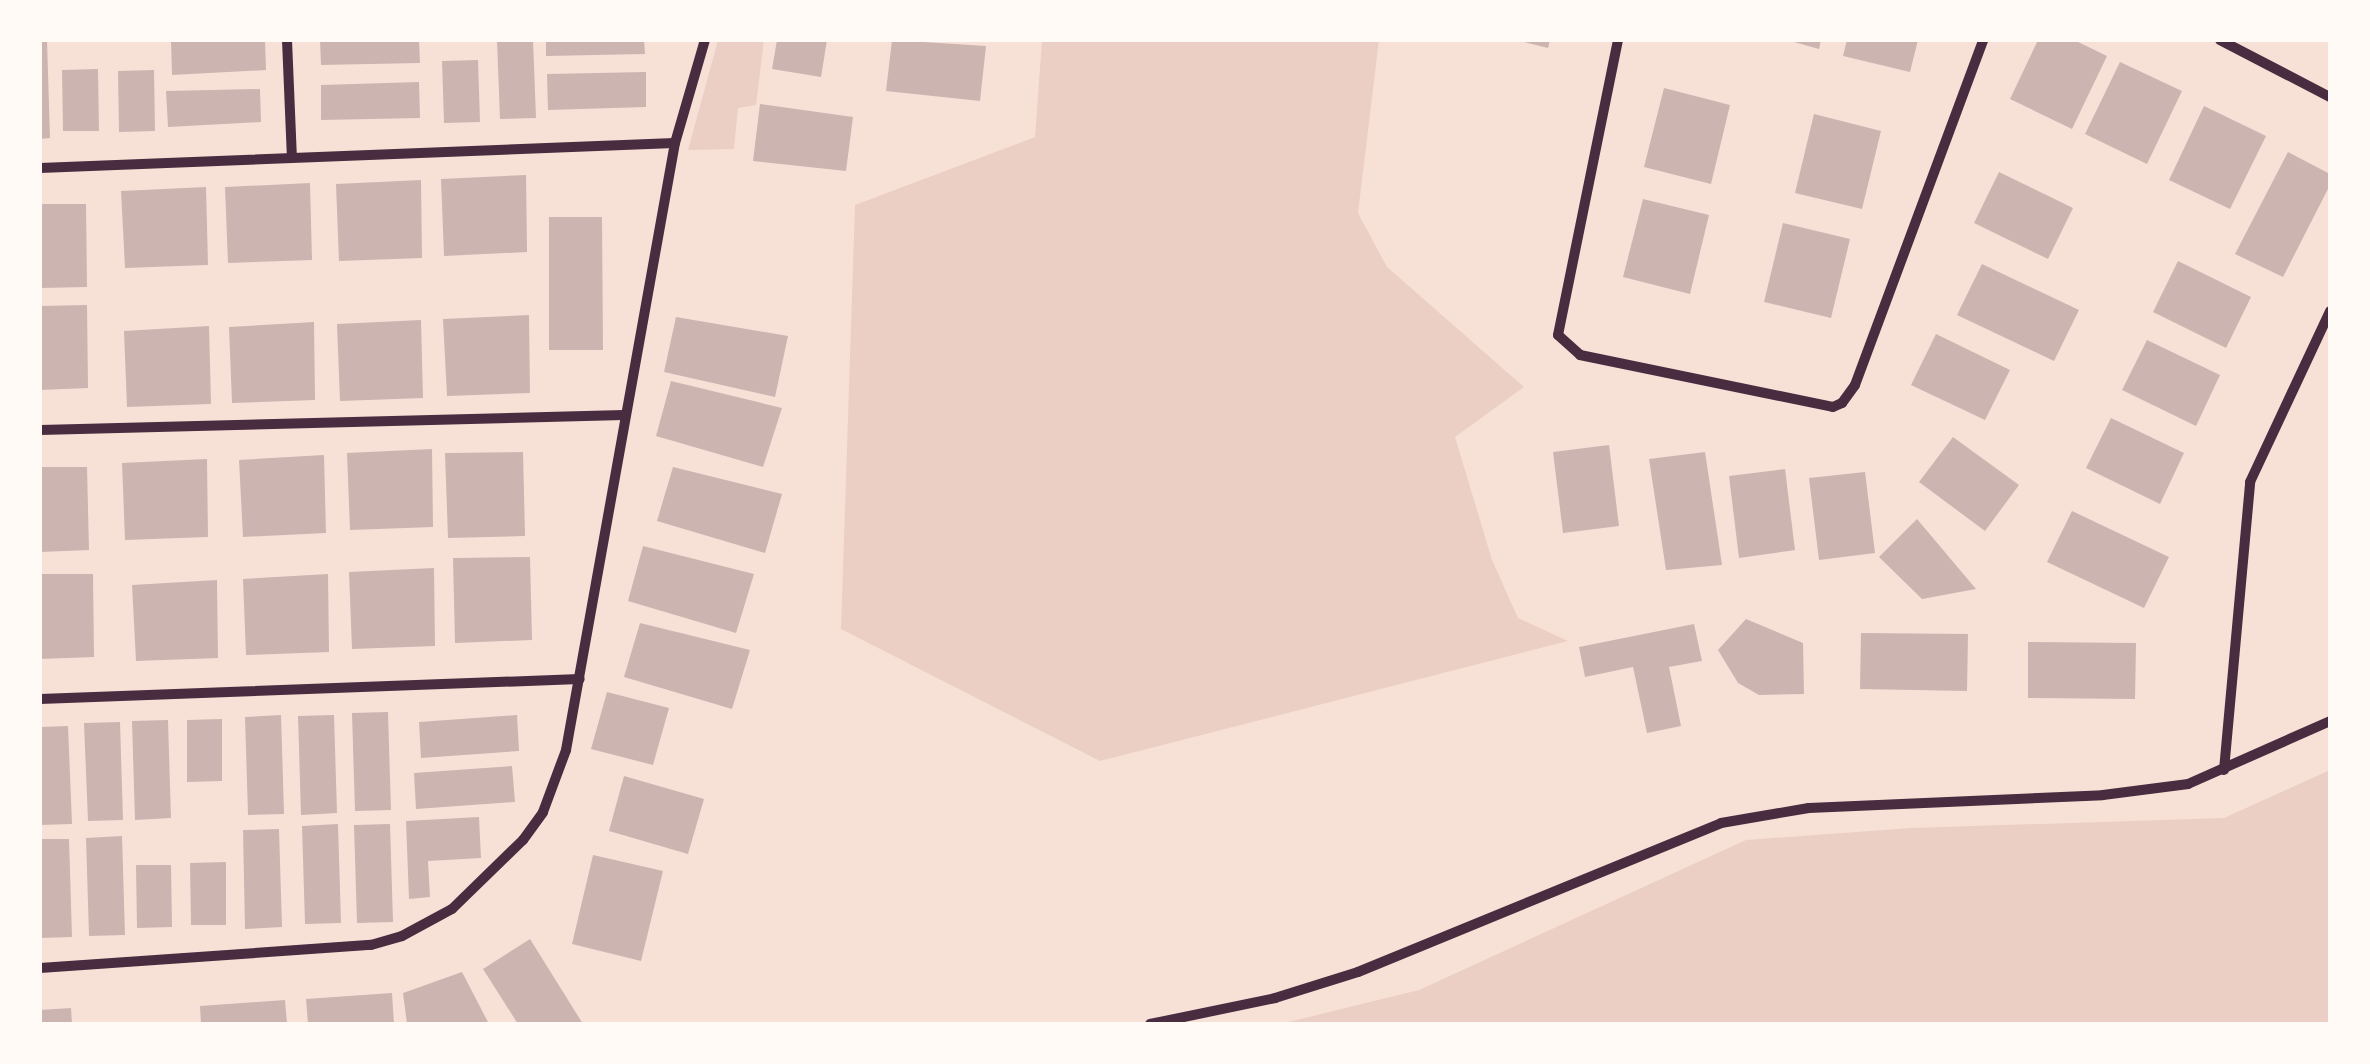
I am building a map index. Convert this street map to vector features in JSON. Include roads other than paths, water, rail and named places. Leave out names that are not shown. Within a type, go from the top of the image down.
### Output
[{"type":"street","points":[[287,40],[292,157]]},
{"type":"street","points":[[40,968],[337,950],[402,936],[430,922],[480,885],[523,840],[558,781],[580,678],[675,143],[705,40]]},
{"type":"street","points":[[1618,40],[1557,323],[1564,344],[1580,355],[1820,406],[1842,403],[1855,385],[1983,40]]},
{"type":"street","points":[[2220,40],[2330,97]]},
{"type":"street","points":[[40,168],[675,143]]},
{"type":"street","points":[[2224,770],[2250,482],[2330,311]]},
{"type":"street","points":[[40,430],[624,416]]},
{"type":"street","points":[[40,699],[580,678]]},
{"type":"street","points":[[1150,1024],[1275,998],[1358,972],[1692,832],[1750,816],[1914,801],[2104,795],[2188,784],[2330,722]]}]
